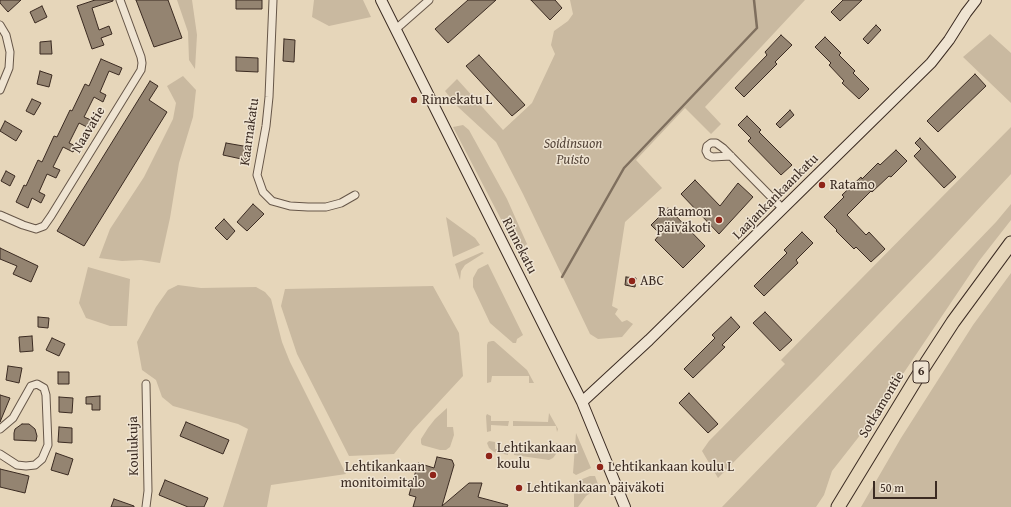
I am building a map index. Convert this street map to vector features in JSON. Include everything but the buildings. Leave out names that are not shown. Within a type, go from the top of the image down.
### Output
[{"type":"highway","name":"Sotkamontie","points":[[838,507],[941,341],[1011,242]]},
{"type":"street","name":"Naavatie","points":[[0,215],[36,229],[44,226],[52,216],[141,70],[141,57],[120,0]]},
{"type":"street","name":"Kaarnakatu","points":[[273,0],[268,112],[257,175],[263,192],[272,201],[290,206],[308,208],[326,207],[341,203],[355,195]]},
{"type":"street","name":"Rinnekatu","points":[[381,0],[582,402],[626,507]]},
{"type":"street","points":[[396,29],[429,0]]},
{"type":"street","name":"Laajankankaankatu","points":[[582,402],[640,349],[930,63],[949,40],[976,0]]},
{"type":"street","points":[[0,25],[6,35],[10,52],[9,68],[0,90]]},
{"type":"street","points":[[731,156],[783,209]]},
{"type":"street","points":[[0,429],[13,418],[31,386],[37,384],[44,388],[46,396],[48,444],[42,459],[35,465],[17,465],[0,454]]},
{"type":"street","name":"Koulukuja","points":[[146,384],[148,492],[146,507]]},
{"type":"green space","points":[[177,0],[192,0],[197,35],[195,69],[189,60],[188,32]]},
{"type":"green space","points":[[314,0],[363,0],[371,17],[329,26],[312,17]]},
{"type":"green space","name":"Soidinsuon Puisto","points":[[570,0],[805,0],[705,107],[721,124],[711,134],[685,108],[636,160],[662,188],[625,222],[612,306],[618,309],[615,314],[622,322],[627,320],[633,324],[622,337],[598,339],[590,334],[523,194],[496,142],[457,106],[445,91],[457,79],[503,130],[532,103],[555,54],[551,45],[554,31],[568,21],[573,14]]},
{"type":"green space","points":[[990,34],[1011,53],[1011,103],[963,57]]},
{"type":"green space","points":[[183,76],[196,90],[193,117],[179,163],[170,218],[160,263],[141,260],[122,261],[99,258],[110,229],[144,177],[173,119],[176,103],[167,86]]},
{"type":"green space","points":[[463,125],[469,130],[507,199],[527,244],[518,252],[453,127]]},
{"type":"green space","points":[[1011,127],[1011,174],[935,256],[718,478],[702,451],[709,441],[785,364],[781,360]]},
{"type":"green space","points":[[1011,204],[1011,220],[979,261],[872,420],[832,471],[824,495],[816,507],[722,507],[996,222]]},
{"type":"green space","points":[[446,217],[475,238],[480,245],[453,257]]},
{"type":"green space","points":[[482,252],[484,253],[465,265],[461,271],[460,280],[455,264]]},
{"type":"green space","points":[[488,264],[523,335],[517,339],[516,343],[513,343],[490,323],[473,287],[473,278],[478,269]]},
{"type":"green space","points":[[88,267],[130,279],[127,326],[110,326],[86,318],[79,303]]},
{"type":"green space","points":[[1011,273],[1011,507],[861,507],[901,438],[973,325]]},
{"type":"green space","points":[[178,285],[201,288],[256,287],[265,292],[271,299],[282,342],[290,362],[346,474],[271,485],[267,507],[223,507],[248,429],[238,424],[173,406],[162,397],[156,380],[142,370],[137,342],[156,307],[168,290]]},
{"type":"green space","points":[[433,286],[459,333],[463,376],[413,430],[394,454],[349,456],[297,354],[281,306],[285,289]]},
{"type":"green space","points":[[494,341],[527,370],[534,383],[529,383],[529,376],[492,376],[491,382],[487,383],[487,345],[488,342]]},
{"type":"green space","points":[[447,408],[447,427],[453,427],[454,435],[450,447],[446,450],[440,450],[422,445],[421,439],[428,428]]},
{"type":"green space","points":[[549,413],[558,429],[557,432],[556,426],[513,426],[513,421],[548,422]]},
{"type":"green space","points":[[487,414],[491,416],[491,421],[509,421],[508,426],[491,425],[491,431],[487,432]]},
{"type":"green space","points":[[576,433],[591,468],[576,475],[573,473]]},
{"type":"green space","points":[[489,441],[495,442],[495,449],[508,450],[508,455],[494,452],[489,448],[487,443]]},
{"type":"green space","points":[[556,443],[558,444],[556,454],[549,460],[514,455],[514,450],[556,450]]},
{"type":"green space","points":[[590,476],[595,476],[599,487],[586,496],[578,507],[574,507],[574,491],[576,484],[580,480]]},
{"type":"waterway","points":[[562,277],[624,168],[757,28],[754,0]]},
{"type":"place","name":"Rinnekatu L","points":[[414,100]]},
{"type":"place","name":"Ratamo","points":[[822,185]]},
{"type":"place","name":"Ratamon päiväkoti","points":[[719,220]]},
{"type":"place","name":"ABC","points":[[632,281]]},
{"type":"place","name":"Lehtikankaan koulu","points":[[489,456]]},
{"type":"place","name":"Lehtikankaan koulu L","points":[[600,467]]},
{"type":"place","name":"Lehtikankaan monitoimitalo","points":[[433,475]]},
{"type":"place","name":"Lehtikankaan päiväkoti","points":[[519,488]]}]
